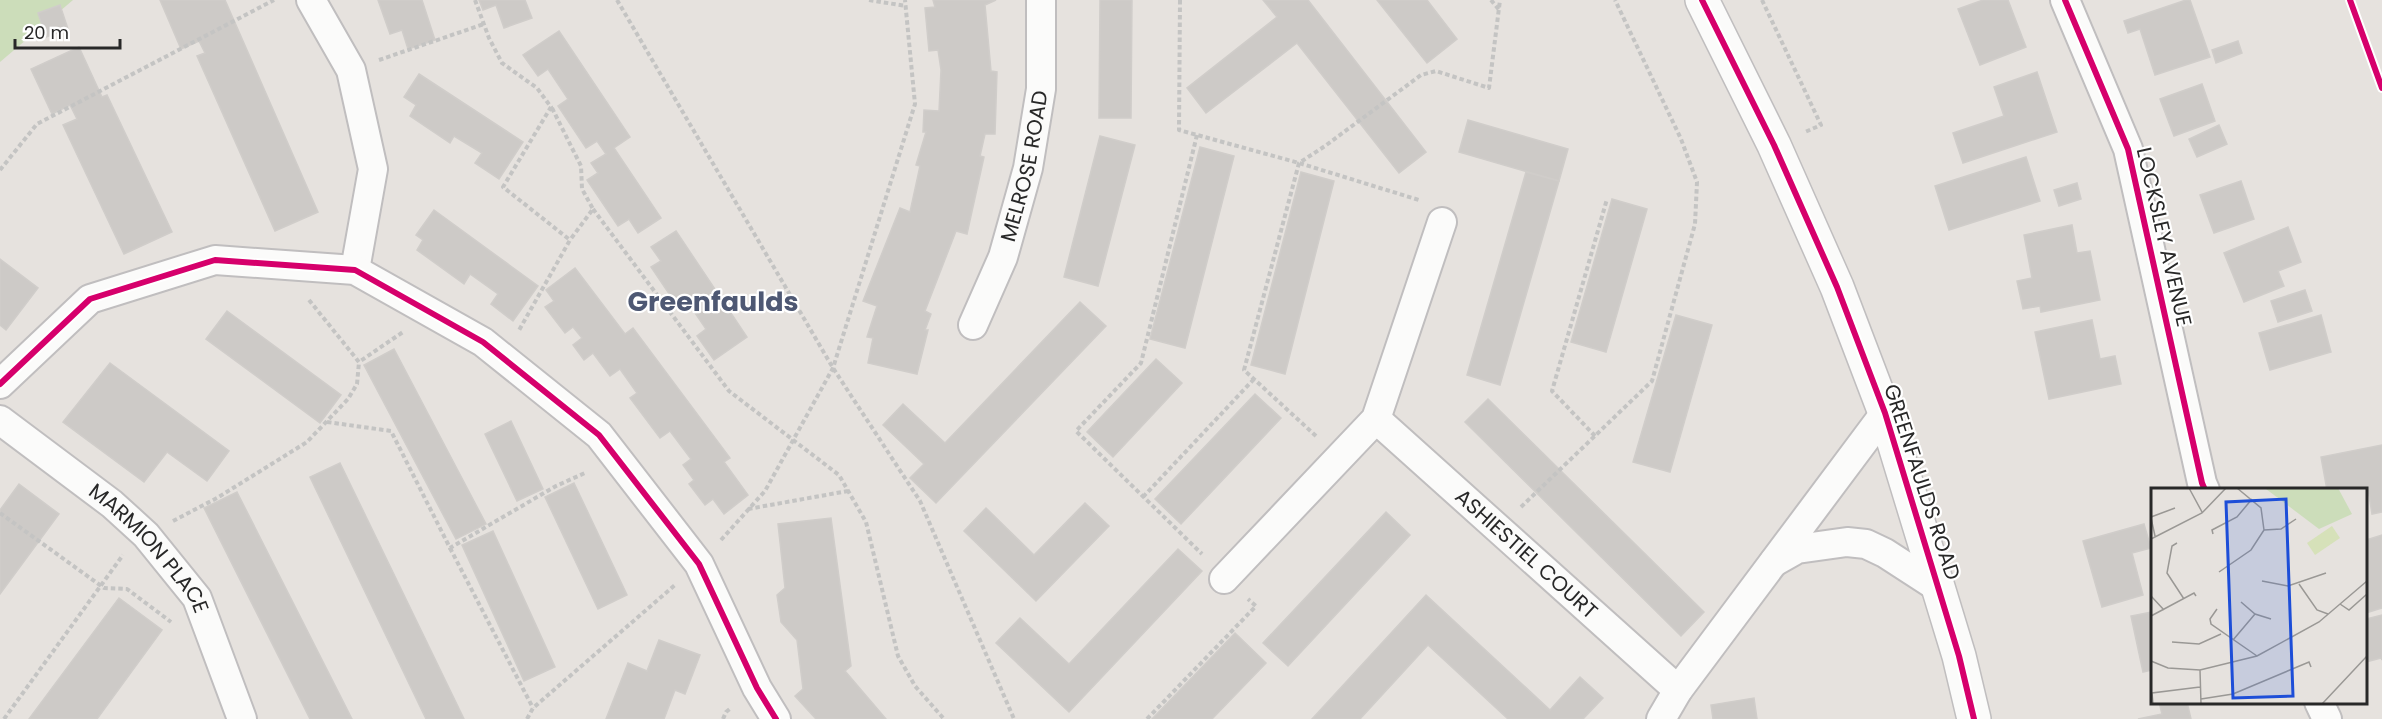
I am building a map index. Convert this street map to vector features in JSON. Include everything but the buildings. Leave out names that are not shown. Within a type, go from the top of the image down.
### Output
[{"type":"street","points":[[311,0],[351,70],[373,169],[355,270]]},
{"type":"street","name":"MELROSE ROAD","points":[[973,325],[1003,257],[1028,168],[1041,89],[1041,0]]},
{"type":"street","name":"GREENFAULDS ROAD","points":[[1702,0],[1774,146],[1837,287],[1885,413],[1959,656],[1974,719]]},
{"type":"street","name":"LOCKSLEY AVENUE","points":[[2065,0],[2128,149],[2204,488]]},
{"type":"street","points":[[1224,579],[1376,419],[1442,222]]},
{"type":"street","points":[[0,384],[90,299],[215,260],[355,270],[483,342],[599,435],[699,564],[757,688],[776,719]]},
{"type":"street","points":[[1661,719],[1678,690],[1885,413]]},
{"type":"street","name":"ASHIESTIEL COURT","points":[[1376,419],[1678,690]]},
{"type":"street","name":"MARMION PLACE","points":[[0,420],[112,504],[146,535],[197,598],[242,719]]},
{"type":"street","points":[[1772,564],[1797,549],[1847,542],[1866,544],[1885,553],[1939,588]]},
{"type":"street","points":[[2320,704],[2327,719]]},
{"type":"path","points":[[0,170],[38,124],[274,0]]},
{"type":"path","points":[[475,0],[502,63],[537,88],[551,107],[581,166],[582,189],[592,209],[729,391],[839,475],[866,522],[898,656],[915,686],[944,719]]},
{"type":"path","points":[[617,0],[832,368],[920,501],[1014,719]]},
{"type":"path","points":[[869,0],[906,6]]},
{"type":"path","points":[[527,719],[533,708],[699,564],[765,491],[832,368],[915,104],[905,0]]},
{"type":"path","points":[[1180,0],[1179,130],[1431,203],[1442,222]]},
{"type":"path","points":[[1491,0],[1500,11]]},
{"type":"path","points":[[1340,457],[1244,370],[1299,163],[1421,75],[1436,71],[1489,88],[1500,0]]},
{"type":"path","points":[[1499,529],[1652,381],[1695,224],[1697,182],[1681,139],[1615,0]]},
{"type":"path","points":[[1762,0],[1821,125],[1774,146]]},
{"type":"path","points":[[351,70],[484,24]]},
{"type":"path","points":[[551,107],[502,187],[570,240]]},
{"type":"path","points":[[1147,719],[1256,606],[1224,579],[1076,431],[1141,363],[1197,135]]},
{"type":"path","points":[[1595,436],[1552,391],[1606,199]]},
{"type":"path","points":[[503,358],[570,240],[592,209]]},
{"type":"path","points":[[282,265],[359,362],[431,313]]},
{"type":"path","points":[[1143,497],[1254,380]]},
{"type":"path","points":[[326,422],[391,431],[533,708]]},
{"type":"path","points":[[450,548],[556,486],[618,459]]},
{"type":"path","points":[[748,509],[848,491]]},
{"type":"path","points":[[0,513],[105,588],[127,589],[182,631],[208,628]]},
{"type":"path","points":[[723,719],[726,712]]},
{"type":"green space","points":[[0,0],[73,0],[0,62]]},
{"type":"cycle path","points":[[1702,0],[1774,145],[1837,287],[1885,413],[1959,656],[1974,719]]},
{"type":"cycle path","points":[[2065,0],[2128,149],[2204,488]]},
{"type":"cycle path","points":[[2350,0],[2382,88]]},
{"type":"cycle path","points":[[0,384],[90,299],[215,260],[355,270],[483,342],[599,435],[699,564],[757,688],[776,719]]},
{"type":"district","name":"Greenfaulds","points":[[713,302]]}]
